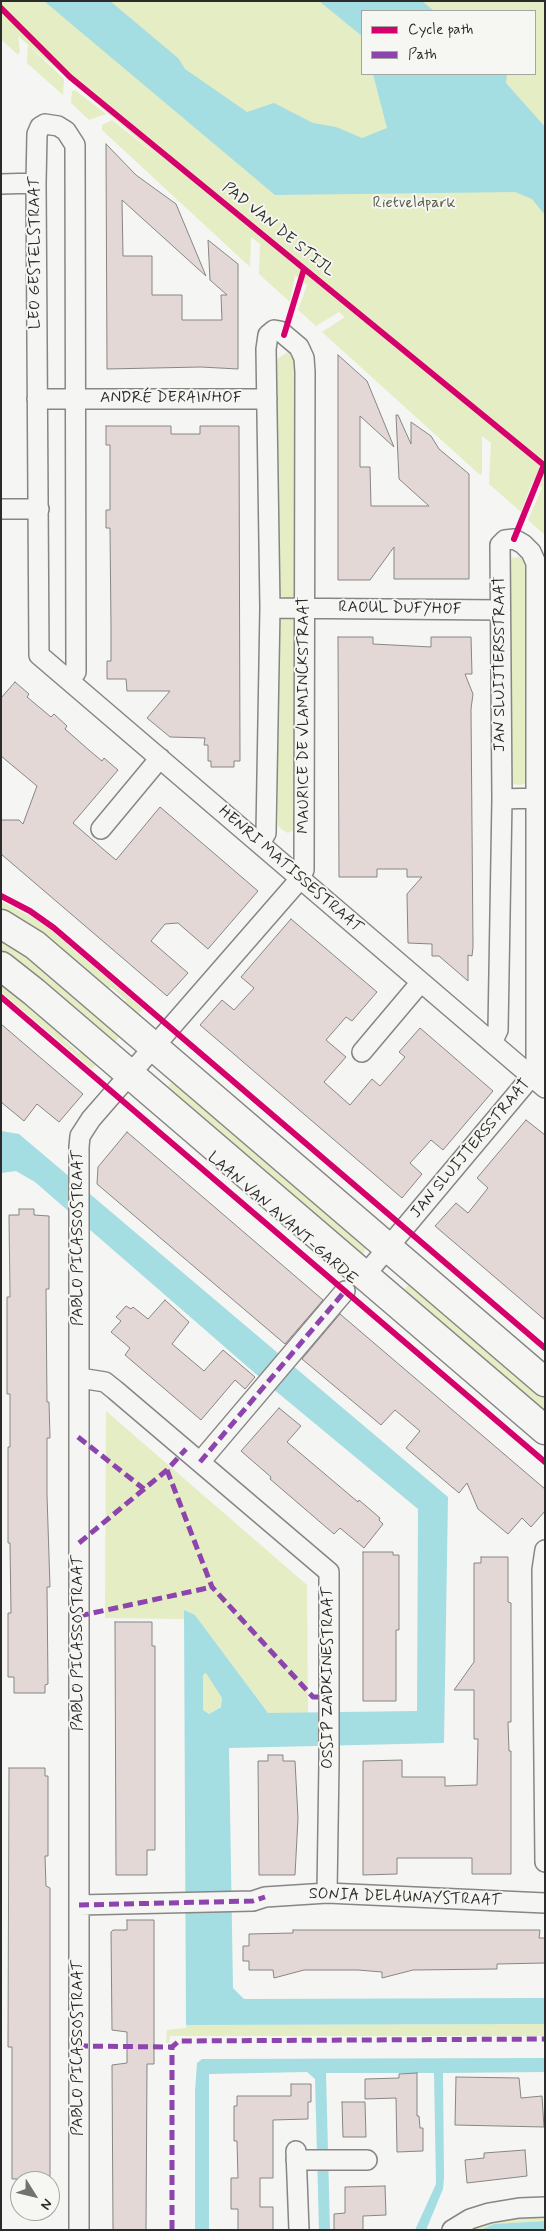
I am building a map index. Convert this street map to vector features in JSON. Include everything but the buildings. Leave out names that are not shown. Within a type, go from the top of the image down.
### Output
[{"type":"street","name":"LEO GESTELSTRAAT","points":[[40,656],[36,183],[37,134],[40,127],[45,124],[58,126],[66,131],[75,145],[76,672],[70,681]]},
{"type":"street","points":[[1,184],[36,183]]},
{"type":"street","name":"MAURICE DE VLAMINCKSTRAAT","points":[[260,844],[266,834],[270,608],[266,349],[268,335],[274,330],[280,331],[299,347],[304,358],[306,608],[304,870],[300,879]]},
{"type":"street","points":[[37,398],[74,399]]},
{"type":"street","name":"ANDRÉ DERAINHOF","points":[[74,399],[267,399]]},
{"type":"street","points":[[1,509],[38,508]]},
{"type":"street","name":"JAN SLUIJTERSSTRAAT","points":[[200,1462],[287,1359],[539,1082],[537,1064],[536,563],[523,544],[514,539],[505,540],[500,545],[502,799],[498,1030],[492,1043]]},
{"type":"street","name":"RAOUL DUFYHOF","points":[[270,608],[500,610]]},
{"type":"street","name":"HENRI MATISSESTRAAT","points":[[40,656],[539,1082]]},
{"type":"street","points":[[101,829],[160,758]]},
{"type":"street","points":[[502,799],[536,798]]},
{"type":"street","points":[[130,1074],[300,879]]},
{"type":"street","points":[[1,924],[35,945],[545,1382]]},
{"type":"street","name":"LAAN VAN AVANT-GARDE","points":[[1,966],[130,1074],[355,1283],[545,1430]]},
{"type":"street","points":[[362,1052],[421,982]]},
{"type":"street","name":"PABLO PICASSOSTRAAT","points":[[79,2230],[78,1436],[80,1378],[78,1176],[80,1136],[91,1119],[130,1074]]},
{"type":"street","name":"OSSIP ZADKINESTRAAT","points":[[80,1378],[104,1382],[329,1572],[330,1762],[327,1894]]},
{"type":"street","points":[[545,1550],[542,1580],[545,1862]]},
{"type":"street","name":"SONIA DELAUNAYSTRAAT","points":[[79,1905],[180,1901],[253,1901],[265,1896],[327,1894],[545,1903]]},
{"type":"street","points":[[299,2230],[300,2157],[330,2160],[367,2160]]},
{"type":"street","points":[[452,2230],[470,2219],[497,2212],[519,2208],[545,2207]]},
{"type":"green space","name":"Rietveldpark","points":[[1,1],[545,1],[545,535],[528,520],[542,488],[533,480],[521,512],[489,484],[491,443],[482,436],[482,473],[480,475],[322,332],[345,317],[339,312],[316,326],[298,310],[307,285],[295,275],[290,302],[259,274],[260,244],[251,237],[250,267],[102,130],[102,125],[112,120],[161,159],[18,36],[20,51],[18,55],[1,39]]},
{"type":"green space","points":[[28,45],[64,79],[63,95],[27,63]]},
{"type":"green space","points":[[75,90],[106,114],[89,120],[71,103],[72,91]]},
{"type":"green space","points":[[288,352],[294,354],[299,360],[300,589],[295,597],[288,600],[279,595],[278,583],[277,359]]},
{"type":"green space","points":[[520,557],[527,560],[527,783],[520,785],[513,784],[509,776],[508,566],[512,558]]},
{"type":"green space","points":[[285,616],[295,617],[299,621],[299,827],[288,833],[278,825],[278,623]]},
{"type":"green space","points":[[1,901],[37,920],[52,931],[143,1009],[138,1014],[111,987],[109,989],[52,940],[23,919],[1,908]]},
{"type":"green space","points":[[1,932],[125,1030],[110,1048],[1,957]]},
{"type":"green space","points":[[1,983],[66,1038],[64,1040],[79,1053],[81,1051],[96,1064],[92,1069],[1,992]]},
{"type":"green space","points":[[178,1075],[368,1244],[364,1253],[360,1255],[162,1093]]},
{"type":"green space","points":[[414,1278],[545,1389],[545,1419],[400,1295]]},
{"type":"green space","points":[[106,1411],[307,1585],[308,1713],[268,1713],[195,1615],[184,1611],[184,1619],[105,1618]]},
{"type":"green space","points":[[206,1673],[222,1698],[221,1706],[209,1714],[203,1710],[203,1675]]},
{"type":"green space","points":[[545,2024],[545,2036],[170,2036],[169,2043],[166,2043],[167,2030],[186,2028],[186,2025]]},
{"type":"green space","points":[[545,2213],[545,2221],[494,2224],[480,2230],[465,2230],[478,2222]]},
{"type":"water","points":[[44,1],[110,1],[178,58],[185,69],[247,112],[274,103],[313,123],[336,127],[362,138],[387,128],[373,75],[507,75],[506,83],[545,127],[545,215],[532,199],[515,192],[275,195]]},
{"type":"water","points":[[319,1],[422,1],[433,10],[361,10],[361,35]]},
{"type":"water","points":[[1,1131],[19,1134],[448,1497],[444,1743],[229,1748],[233,1988],[244,1999],[545,1998],[545,2024],[186,2025],[184,1610],[195,1615],[268,1713],[417,1711],[418,1509],[272,1388],[35,1182],[16,1171],[1,1173]],"holes":[[[206,1673],[222,1698],[221,1707],[209,1714],[203,1710],[203,1675]]]},
{"type":"water","points":[[545,2058],[545,2072],[443,2073],[443,2189],[426,2230],[415,2230],[436,2184],[434,2073],[326,2073],[330,2230],[319,2230],[315,2079],[307,2072],[209,2074],[209,2230],[195,2230],[195,2091],[197,2063],[202,2059]]},
{"type":"water","points":[[545,2221],[545,2229],[480,2230],[494,2224]]},
{"type":"marked path","points":[[200,1462],[345,1291]]},
{"type":"marked path","points":[[78,1437],[144,1489]]},
{"type":"marked path","points":[[79,1543],[167,1470],[186,1449]]},
{"type":"marked path","points":[[167,1470],[212,1587],[313,1697],[330,1697]]},
{"type":"marked path","points":[[79,1616],[212,1587]]},
{"type":"marked path","points":[[79,1905],[253,1901],[265,1897]]},
{"type":"marked path","points":[[172,2230],[172,2047],[179,2041],[545,2039]]},
{"type":"marked path","points":[[78,2046],[172,2047]]},
{"type":"cycle path","name":"PAD VAN DE STIJL","points":[[1,8],[70,77],[545,466]]},
{"type":"cycle path","name":"PAD VAN DE STIJL","points":[[284,335],[304,269]]},
{"type":"cycle path","points":[[514,539],[544,465]]},
{"type":"cycle path","points":[[1,896],[30,911],[54,928],[545,1348]]},
{"type":"cycle path","points":[[1,997],[545,1462]]}]
